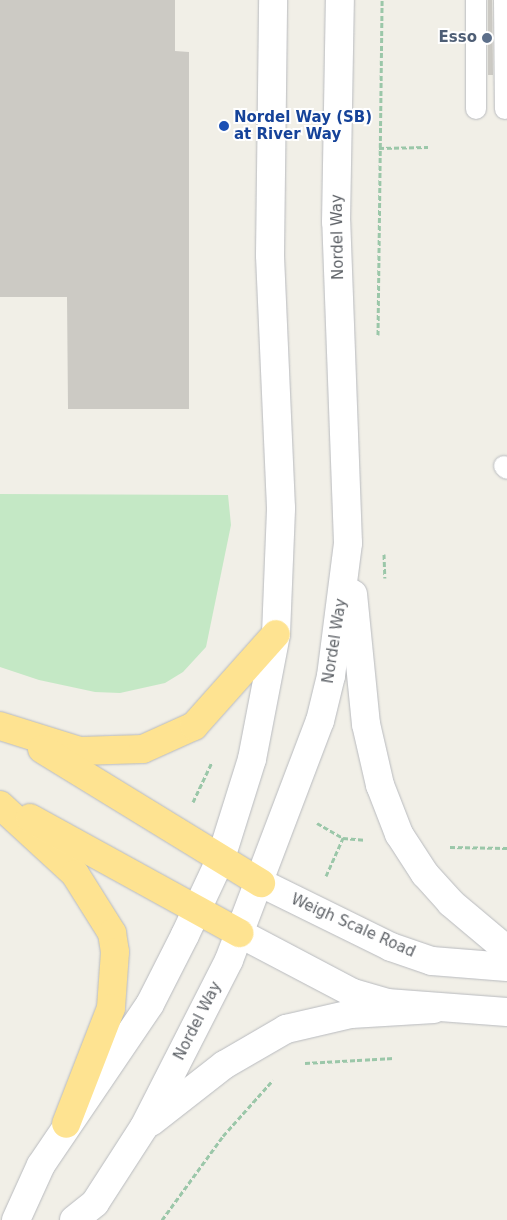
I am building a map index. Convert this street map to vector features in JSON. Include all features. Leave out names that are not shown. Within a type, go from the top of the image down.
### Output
[{"type":"highway","points":[[7,729],[80,751],[113,752],[143,749],[178,736],[204,717],[276,634]]},
{"type":"highway","points":[[7,729],[261,883]]},
{"type":"highway","points":[[0,804],[240,932]]},
{"type":"highway","points":[[0,804],[75,874],[112,933],[116,952],[111,1008],[66,1124]]},
{"type":"street","points":[[16,1220],[41,1165],[66,1124],[150,1004],[221,858],[248,774],[276,634],[282,508],[270,256],[273,0]]},
{"type":"street","name":"Nordel Way","points":[[74,1220],[95,1203],[144,1127],[240,932],[261,883],[320,721],[331,676],[348,543],[336,222],[340,0]]},
{"type":"street","points":[[348,543],[366,724],[386,801],[399,834],[425,874],[451,904],[507,950]]},
{"type":"street","name":"Weigh Scale Road","points":[[261,883],[391,947],[432,961],[507,967]]},
{"type":"street","points":[[240,932],[353,993],[387,1003],[434,1009],[507,1012]]},
{"type":"street","points":[[144,1127],[232,1060],[286,1029],[351,1014],[434,1009]]},
{"type":"lane","points":[[476,0],[476,109]]},
{"type":"lane","points":[[504,0],[504,109]]},
{"type":"path","points":[[378,345],[382,0]]},
{"type":"path","points":[[379,148],[428,147]]},
{"type":"path","points":[[384,547],[385,586]]},
{"type":"path","points":[[440,847],[507,848]]},
{"type":"path","points":[[298,1063],[394,1058]]},
{"type":"path","points":[[162,1220],[223,1136],[277,1076]]},
{"type":"green space","points":[[0,494],[228,495],[231,525],[206,647],[183,672],[165,683],[120,693],[95,692],[39,680],[0,667]]},
{"type":"building","points":[[0,0],[175,0],[175,51],[189,52],[189,409],[68,409],[67,297],[0,297]]},
{"type":"building","points":[[488,0],[492,0],[493,75],[488,75]]},
{"type":"place","name":"Esso","points":[[487,38]]},
{"type":"place","name":"Nordel Way (SB) at River Way","points":[[224,126]]}]
